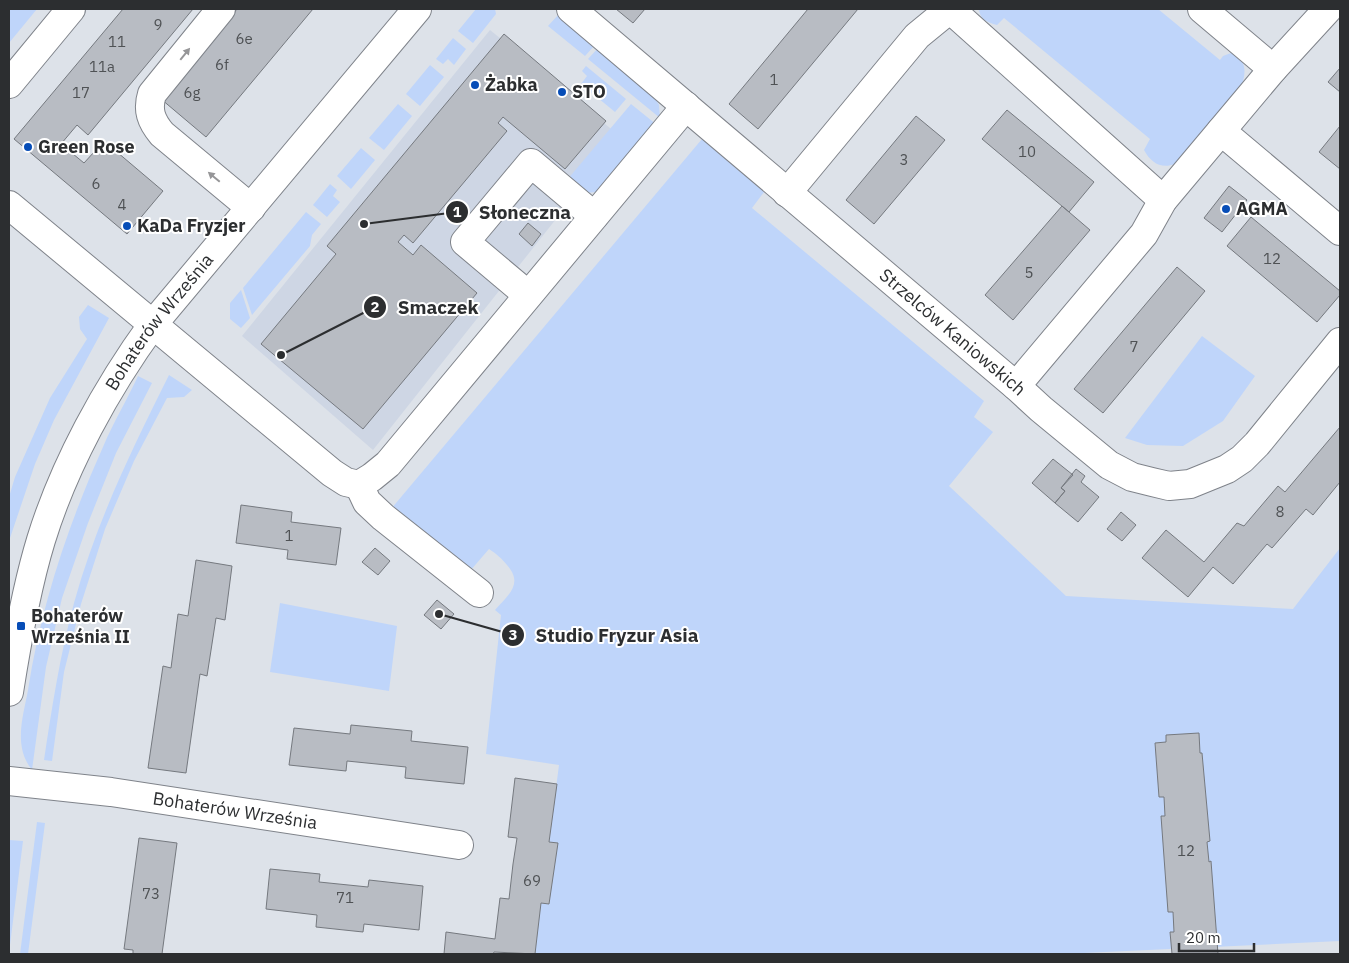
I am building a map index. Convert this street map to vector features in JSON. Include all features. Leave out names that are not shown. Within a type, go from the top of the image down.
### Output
[{"type":"street","points":[[9,84],[72,9]]},
{"type":"street","points":[[221,9],[152,94],[149,110],[155,126],[162,134],[251,208]]},
{"type":"street","name":"Bohaterów Września","points":[[9,692],[27,592],[42,538],[60,489],[82,441],[127,359],[153,324],[417,9]]},
{"type":"street","name":"Strzelców Kaniowskich","points":[[571,9],[1041,409],[1109,465],[1132,477],[1169,486],[1190,484],[1227,469],[1242,460],[1340,342]]},
{"type":"street","points":[[787,193],[917,36],[950,9],[1164,200]]},
{"type":"street","points":[[1202,9],[1273,69]]},
{"type":"street","points":[[1016,386],[1144,234],[1164,200],[1221,131],[1273,69],[1328,9]]},
{"type":"street","points":[[9,205],[332,473],[346,482],[359,485],[388,464],[686,106]]},
{"type":"street","points":[[1221,131],[1340,231]]},
{"type":"street","points":[[528,295],[465,242],[531,163],[594,216]]},
{"type":"street","points":[[359,485],[367,502],[383,517],[479,593]]},
{"type":"street","name":"Bohaterów Września","points":[[9,781],[111,792],[458,845]]},
{"type":"shaded area","points":[[9,9],[37,9],[9,43]]},
{"type":"shaded area","points":[[476,9],[495,9],[496,14],[473,43],[458,31]]},
{"type":"shaded area","points":[[979,9],[1158,9],[1220,60],[1223,56],[1231,53],[1240,59],[1244,66],[1242,85],[1175,164],[1165,166],[1157,164],[1144,150],[1150,139],[1004,18],[997,25],[990,23],[982,18]]},
{"type":"shaded area","points":[[559,14],[595,45],[585,56],[548,26]]},
{"type":"shaded area","points":[[490,30],[621,137],[373,450],[242,336]]},
{"type":"shaded area","points":[[453,38],[466,49],[454,65],[448,59],[443,64],[436,59]]},
{"type":"shaded area","points":[[599,47],[652,93],[659,105],[660,118],[588,59]]},
{"type":"shaded area","points":[[430,65],[444,77],[420,106],[406,94]]},
{"type":"shaded area","points":[[586,66],[626,99],[615,112],[581,84],[587,76],[582,71]]},
{"type":"shaded area","points":[[398,104],[412,116],[384,150],[369,138]]},
{"type":"shaded area","points":[[631,104],[657,125],[597,192],[584,193],[567,180]]},
{"type":"shaded area","points":[[702,139],[764,192],[752,208],[984,401],[974,417],[993,432],[949,486],[1066,596],[1293,609],[1340,548],[1340,941],[1062,954],[535,954],[541,903],[549,904],[557,843],[549,842],[559,765],[486,754],[501,615],[495,610],[512,589],[514,578],[505,563],[489,549],[470,571],[391,509]]},
{"type":"shaded area","points":[[361,148],[375,160],[351,189],[337,176]]},
{"type":"shaded area","points":[[330,184],[337,190],[333,196],[340,202],[327,217],[313,205]]},
{"type":"shaded area","points":[[306,212],[321,224],[312,235],[310,246],[252,315],[243,288]]},
{"type":"shaded area","points":[[241,290],[250,318],[241,328],[230,319],[230,303]]},
{"type":"shaded area","points":[[88,305],[109,318],[54,420],[35,464],[9,541],[9,497],[15,477],[50,398],[87,339],[80,329],[79,317]]},
{"type":"shaded area","points":[[1202,336],[1255,376],[1223,421],[1183,446],[1147,445],[1125,438]]},
{"type":"shaded area","points":[[169,375],[192,390],[184,397],[167,398],[134,461],[105,529],[81,604],[64,672],[52,761],[44,760],[65,642],[83,573],[116,487]]},
{"type":"shaded area","points":[[138,376],[152,383],[116,453],[88,523],[62,598],[46,667],[32,770],[26,761],[23,751],[21,731],[40,628],[48,597],[67,536],[90,476]]},
{"type":"shaded area","points":[[280,603],[397,626],[389,691],[270,672]]},
{"type":"shaded area","points":[[37,822],[45,823],[28,954],[20,954]]},
{"type":"shaded area","points":[[9,840],[23,841],[10,945],[9,945]]},
{"type":"building","points":[[123,9],[193,9],[88,135],[77,125],[61,144],[84,163],[104,141],[163,191],[127,234],[14,139]]},
{"type":"building","points":[[237,9],[313,9],[206,137],[161,99]]},
{"type":"building","points":[[616,9],[645,9],[633,23]]},
{"type":"building","points":[[808,9],[858,9],[758,129],[729,104]]},
{"type":"building","points":[[504,34],[606,121],[565,169],[503,117],[498,123],[507,131],[413,243],[404,235],[398,242],[413,255],[421,245],[477,293],[363,429],[261,344],[336,254],[327,246]]},
{"type":"building","points":[[1340,68],[1340,92],[1328,82]]},
{"type":"building","points":[[1007,110],[1094,182],[1069,212],[982,139]]},
{"type":"building","points":[[916,116],[945,140],[874,224],[846,200]]},
{"type":"building","points":[[1340,126],[1340,169],[1319,152]]},
{"type":"building","name":"AGMA","points":[[1229,186],[1247,200],[1222,232],[1204,218]]},
{"type":"building","points":[[1062,206],[1090,230],[1013,320],[985,295]]},
{"type":"building","points":[[1251,217],[1340,291],[1340,295],[1317,322],[1227,246]]},
{"type":"building","points":[[528,223],[541,234],[532,246],[519,234]]},
{"type":"building","points":[[1177,267],[1205,291],[1103,413],[1074,389]]},
{"type":"building","points":[[1340,427],[1340,482],[1313,515],[1306,509],[1272,548],[1267,544],[1233,584],[1213,567],[1188,597],[1142,558],[1166,530],[1204,562],[1237,523],[1244,526],[1278,486],[1285,492]]},
{"type":"building","points":[[1053,459],[1073,475],[1061,488],[1065,491],[1055,503],[1032,483]]},
{"type":"building","points":[[1076,469],[1085,476],[1081,482],[1099,497],[1078,522],[1055,503],[1065,491],[1061,488]]},
{"type":"building","points":[[241,505],[292,512],[291,522],[341,528],[336,565],[287,559],[288,550],[236,543]]},
{"type":"building","points":[[1121,512],[1136,525],[1122,541],[1107,529]]},
{"type":"building","points":[[375,548],[390,561],[378,575],[362,562]]},
{"type":"building","points":[[196,560],[232,566],[225,620],[216,618],[207,676],[200,674],[186,773],[148,768],[163,666],[171,668],[178,614],[188,616]]},
{"type":"building","points":[[437,600],[454,614],[441,629],[424,615]]},
{"type":"building","points":[[351,725],[412,731],[411,741],[468,747],[464,784],[405,778],[406,767],[347,761],[346,771],[289,765],[294,728],[350,734]]},
{"type":"building","points":[[1199,733],[1210,841],[1207,842],[1209,862],[1211,861],[1218,954],[1172,954],[1170,932],[1174,932],[1173,912],[1168,912],[1161,816],[1165,816],[1164,797],[1159,797],[1155,743],[1166,742],[1166,735]]},
{"type":"building","points":[[515,778],[557,784],[549,842],[558,843],[549,904],[541,903],[535,954],[494,952],[493,954],[444,954],[446,932],[495,939],[500,898],[509,899],[517,838],[508,837]]},
{"type":"building","points":[[139,838],[177,843],[162,954],[133,954],[133,950],[124,949]]},
{"type":"building","points":[[270,869],[320,874],[319,882],[368,887],[369,880],[423,886],[419,930],[364,924],[363,932],[316,927],[317,915],[266,909]]},
{"type":"place","name":"Żabka","points":[[475,85]]},
{"type":"place","name":"STO","points":[[562,92]]},
{"type":"place","name":"Green Rose","points":[[28,147]]},
{"type":"place","name":"AGMA","points":[[1226,209]]},
{"type":"place","name":"Słoneczna","points":[[364,224]]},
{"type":"place","name":"KaDa Fryzjer","points":[[127,226]]},
{"type":"place","name":"Smaczek","points":[[281,355]]},
{"type":"place","name":"Studio Fryzur Asia","points":[[439,614]]},
{"type":"place","name":"Bohaterów Września II","points":[[21,626]]}]
